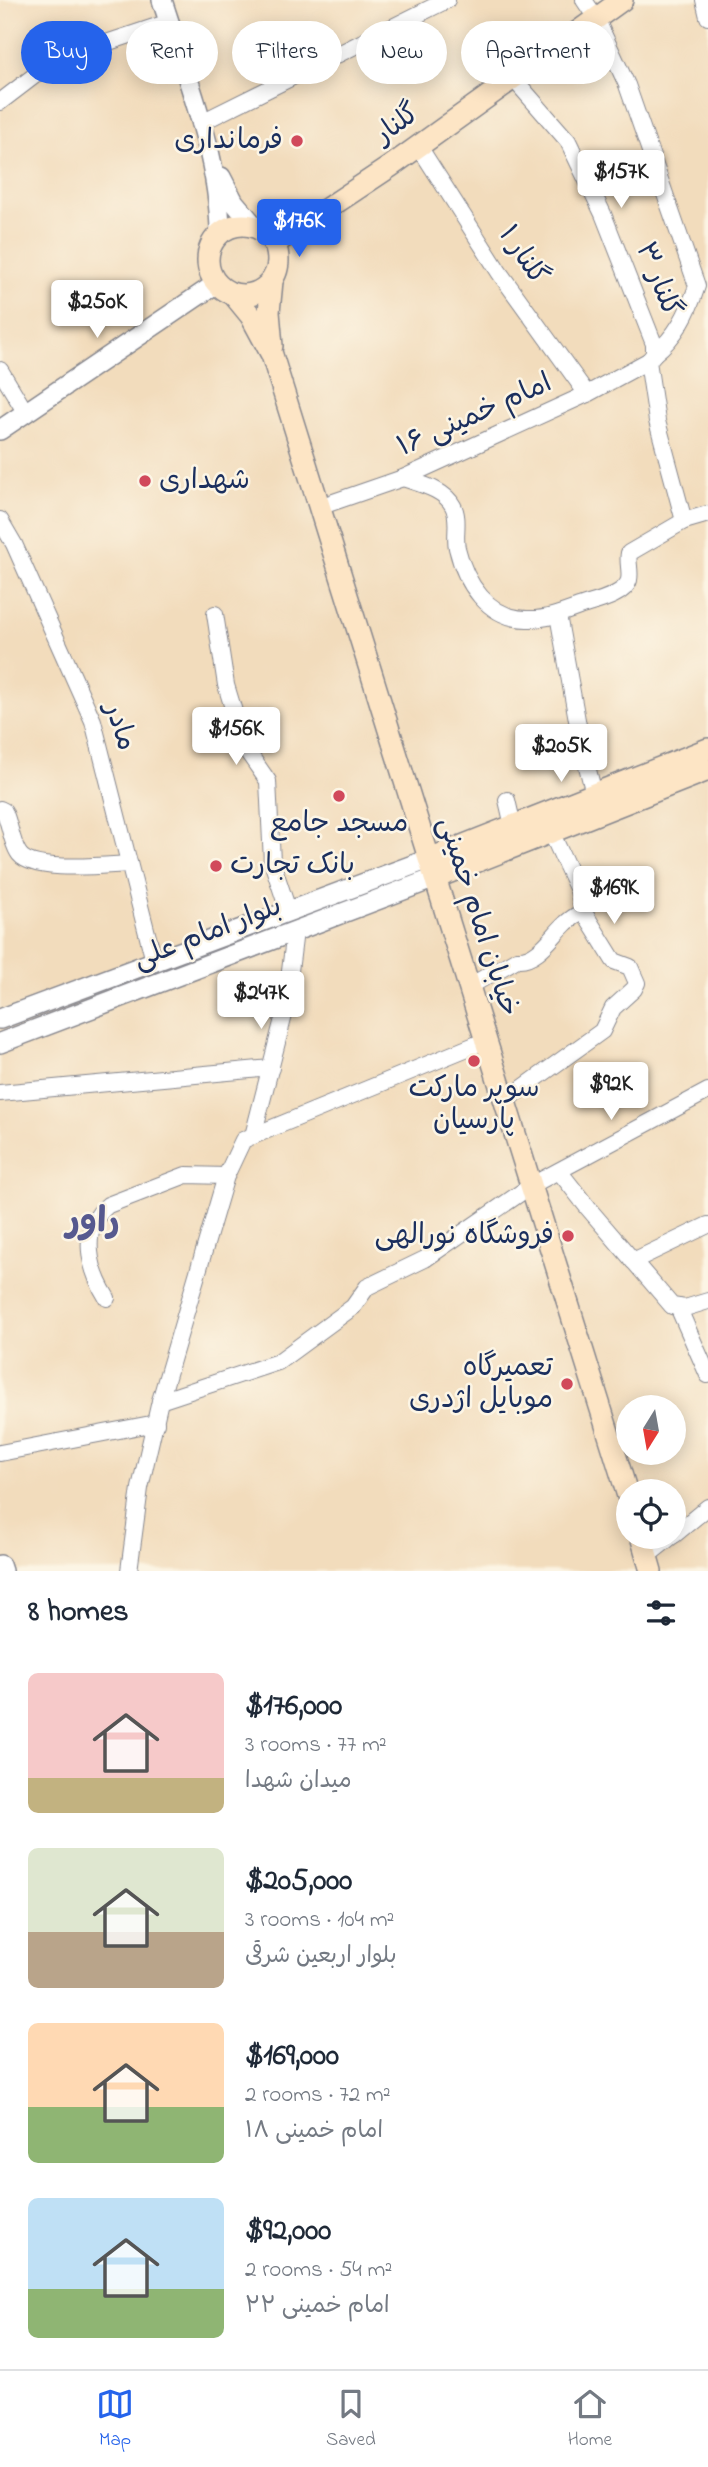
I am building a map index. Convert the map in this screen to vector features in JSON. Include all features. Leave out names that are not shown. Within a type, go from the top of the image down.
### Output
[{"type":"main road","name":"گلنار","points":[[577,21],[590,9],[622,0]]},
{"type":"main road","name":"گلنار","points":[[274,244],[391,166],[504,84]]},
{"type":"main road","points":[[247,225],[256,228],[272,239],[278,252],[278,267],[272,281],[269,313],[272,355],[251,316],[212,275],[208,261],[211,246],[220,234],[232,227],[247,225]]},
{"type":"main road","points":[[225,288],[248,295],[262,290],[272,281]]},
{"type":"main road","name":"خیابان امام خمینی","points":[[272,355],[623,1479]]},
{"type":"main road","points":[[432,868],[513,826],[708,749]]},
{"type":"main road","points":[[432,868],[551,832],[708,770]]},
{"type":"street","points":[[162,0],[169,21]]},
{"type":"street","points":[[200,123],[447,0]]},
{"type":"street","points":[[704,0],[708,17]]},
{"type":"street","name":"امام خمینی ۱۶","points":[[319,507],[403,478],[587,394],[651,358],[669,342],[690,306],[697,286],[627,85],[590,9]]},
{"type":"street","points":[[0,102],[55,60],[126,36]]},
{"type":"street","points":[[188,84],[213,164],[220,207],[220,234]]},
{"type":"street","name":"گلنار ۳","points":[[518,84],[568,141],[608,227],[654,344],[651,358],[657,421],[684,521]]},
{"type":"street","name":"گلنار ۱","points":[[418,145],[499,272],[587,394]]},
{"type":"street","points":[[213,164],[234,202],[256,228]]},
{"type":"street","points":[[0,430],[225,288]]},
{"type":"street","points":[[0,370],[26,413]]},
{"type":"street","points":[[403,478],[432,488],[453,504],[457,514],[456,546],[471,585],[488,604],[507,616],[527,619],[558,614],[613,595],[626,587],[629,581],[629,553],[684,521],[708,514]]},
{"type":"street","name":"مادر","points":[[0,520],[14,544],[93,721],[154,961]]},
{"type":"street","points":[[215,614],[226,685],[245,748],[268,780],[272,862],[288,909]]},
{"type":"street","points":[[558,614],[581,742],[594,794]]},
{"type":"street","points":[[507,800],[513,826]]},
{"type":"street","points":[[0,809],[4,811],[19,854],[27,860],[69,867],[129,864]]},
{"type":"street","points":[[506,1100],[603,1031],[613,1008],[637,983],[630,967],[614,961],[583,911],[578,890],[551,832]]},
{"type":"street","name":"بلوار امام علی","points":[[0,1019],[288,909],[432,868]]},
{"type":"street","name":"بلوار امام علی","points":[[0,1043],[295,931],[432,868]]},
{"type":"street","points":[[470,986],[517,959],[525,960],[557,936],[564,925],[583,911]]},
{"type":"street","points":[[253,1136],[285,1011],[295,931]]},
{"type":"street","points":[[129,1571],[140,1488],[160,1401],[226,1176],[243,1140],[487,1040]]},
{"type":"street","points":[[0,1093],[271,1068]]},
{"type":"street","points":[[160,1401],[278,1362],[353,1307],[367,1287],[425,1259],[532,1185],[708,1091]]},
{"type":"street","points":[[559,1171],[672,1306],[685,1308],[708,1301]]},
{"type":"street","points":[[107,1298],[96,1280],[90,1251],[90,1233],[100,1211],[108,1205],[186,1175],[226,1176]]},
{"type":"street","points":[[633,1262],[708,1226]]},
{"type":"street","points":[[678,1307],[708,1375]]},
{"type":"street","points":[[0,1453],[156,1423]]},
{"type":"street","points":[[686,1525],[708,1507]]},
{"type":"street","points":[[0,1565],[2,1571]]},
{"type":"place","name":"فرمانداری","points":[[297,141]]},
{"type":"place","name":"شهداری","points":[[145,481]]},
{"type":"place","name":"مسجد جامع","points":[[339,796]]},
{"type":"place","name":"بانک تجارت","points":[[216,866]]},
{"type":"place","name":"سوپر مارکت پارسیان","points":[[474,1061]]},
{"type":"place","name":"فروشگاه نورالهی","points":[[568,1236]]},
{"type":"place","name":"تعمیرگاه موبایل اژدری","points":[[567,1384]]},
{"type":"district","name":"راور","points":[[93,1222]]}]
